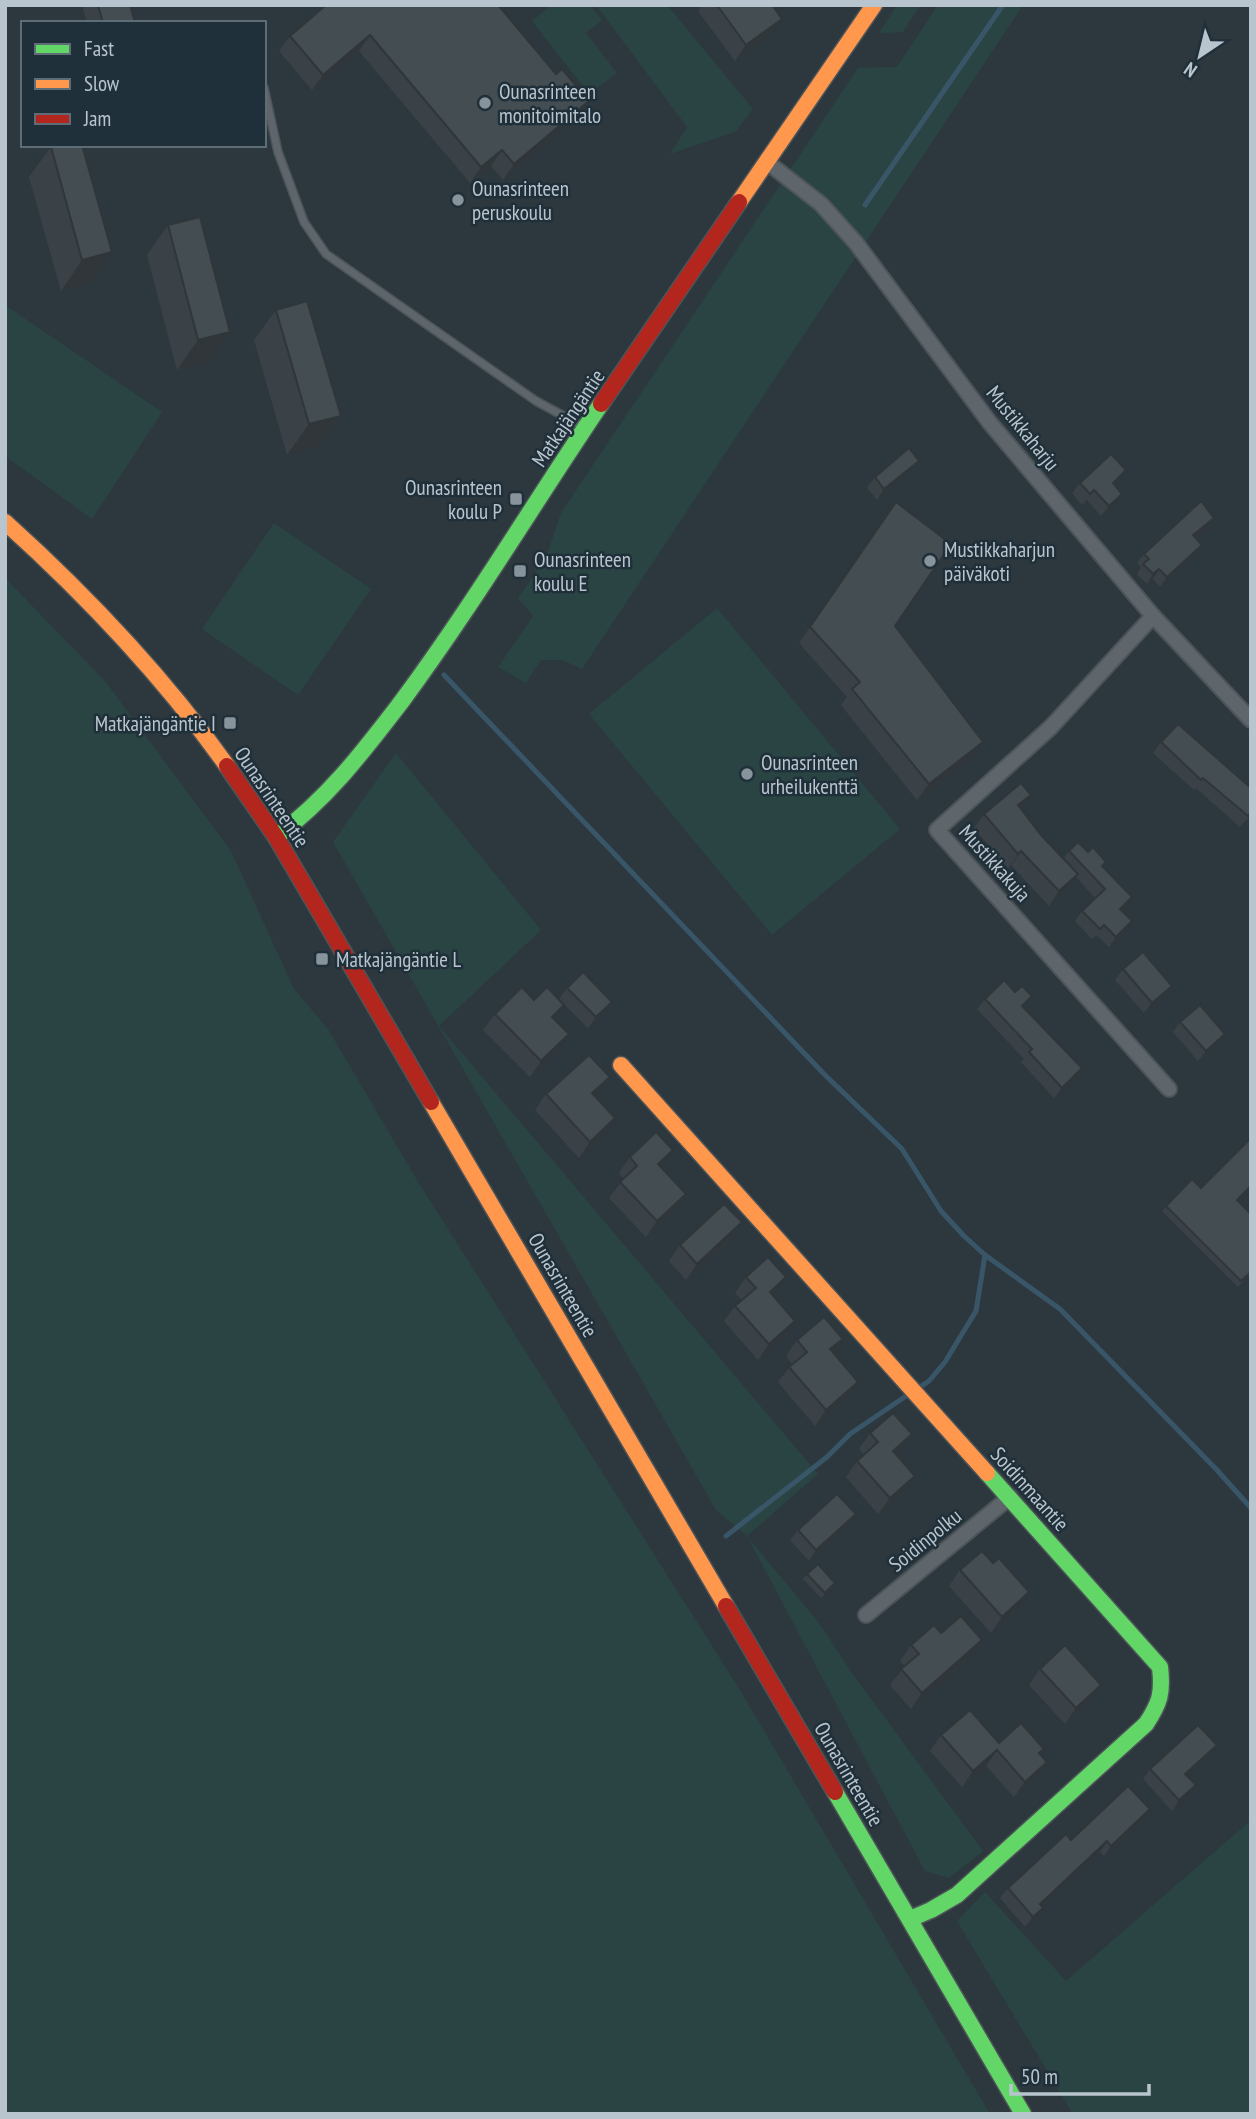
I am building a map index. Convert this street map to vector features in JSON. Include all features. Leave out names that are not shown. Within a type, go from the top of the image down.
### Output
[{"type":"street","name":"Matkajängäntie","points":[[276,838],[333,788],[367,748],[439,651],[585,429],[874,6]]},
{"type":"street","name":"Mustikkaharju","points":[[767,162],[821,204],[856,243],[990,424],[1153,616],[1251,720]]},
{"type":"street","name":"Ounasrinteentie","points":[[5,522],[79,591],[160,681],[208,740],[276,838],[1023,2114]]},
{"type":"street","name":"Mustikkakuja","points":[[1153,616],[1051,727],[937,830],[1169,1089]]},
{"type":"street","name":"Soidinmaantie","points":[[621,1065],[1160,1667],[1163,1687],[1160,1703],[1146,1724],[957,1895],[910,1919]]},
{"type":"street","name":"Soidinpolku","points":[[866,1615],[1010,1497]]},
{"type":"lane","points":[[266,97],[278,152],[304,222],[326,254],[536,401],[585,429]]},
{"type":"green space","points":[[552,5],[590,5],[602,20],[586,33],[617,73],[589,94],[532,21]]},
{"type":"green space","points":[[596,5],[667,5],[753,109],[735,132],[670,154],[687,127]]},
{"type":"green space","points":[[897,5],[920,5],[903,32],[879,33]]},
{"type":"green space","points":[[938,5],[1023,5],[582,669],[562,660],[541,660],[526,683],[498,667],[533,616],[518,598],[546,558],[561,513],[858,68],[897,67]]},
{"type":"green space","points":[[5,305],[162,412],[92,519],[5,456]]},
{"type":"green space","points":[[274,523],[371,589],[298,695],[202,629]]},
{"type":"green space","points":[[5,578],[105,681],[231,851],[294,989],[328,1029],[417,1180],[740,1690],[990,2114],[5,2114]]},
{"type":"green space","name":"Ounasrinteen urheilukenttä","points":[[717,608],[900,829],[772,935],[589,714]]},
{"type":"green space","points":[[396,753],[541,930],[439,1026],[818,1474],[747,1536],[716,1510],[333,842]]},
{"type":"green space","points":[[747,1536],[819,1623],[852,1673],[983,1851],[949,1878],[925,1871]]},
{"type":"green space","points":[[1251,1820],[1251,2114],[1073,2114],[957,1921],[985,1892],[1066,1981]]},
{"type":"building","points":[[98,5],[130,5],[134,21],[102,21]]},
{"type":"building","name":"Ounasrinteen monitoimitalo","points":[[326,5],[498,5],[556,74],[562,69],[589,101],[514,164],[502,150],[481,167],[370,35],[323,75],[290,36]]},
{"type":"building","points":[[717,5],[772,5],[782,19],[746,45]]},
{"type":"building","points":[[51,147],[83,147],[112,252],[82,260]]},
{"type":"building","points":[[200,217],[230,332],[198,340],[168,225]]},
{"type":"building","points":[[307,301],[341,416],[309,424],[276,310]]},
{"type":"building","points":[[909,448],[919,461],[884,489],[875,477]]},
{"type":"building","points":[[1111,454],[1126,470],[1113,483],[1122,494],[1109,506],[1094,490],[1090,494],[1080,483]]},
{"type":"building","points":[[1201,501],[1214,518],[1193,535],[1202,545],[1167,577],[1159,569],[1153,574],[1143,564],[1149,559],[1144,554]]},
{"type":"building","points":[[896,502],[951,544],[895,626],[983,742],[929,784],[852,689],[860,682],[810,627]]},
{"type":"building","points":[[1178,724],[1251,788],[1251,813],[1248,816],[1203,778],[1201,780],[1161,742]]},
{"type":"building","points":[[1021,783],[1031,795],[1018,805],[1041,835],[1078,874],[1059,891],[1021,851],[1018,854],[984,814]]},
{"type":"building","points":[[1078,842],[1088,852],[1093,847],[1106,862],[1102,866],[1132,897],[1120,909],[1132,921],[1116,937],[1104,925],[1100,929],[1082,911],[1105,889],[1069,851]]},
{"type":"building","points":[[1143,952],[1172,986],[1152,1003],[1123,969]]},
{"type":"building","points":[[583,972],[612,1002],[596,1017],[567,988]]},
{"type":"building","points":[[1004,980],[1015,992],[1022,986],[1032,996],[1022,1006],[1082,1068],[1062,1088],[1029,1052],[1032,1049],[985,999]]},
{"type":"building","points":[[522,987],[534,1000],[547,987],[564,1005],[552,1017],[569,1034],[541,1061],[495,1014]]},
{"type":"building","points":[[1200,1005],[1225,1034],[1206,1051],[1180,1022]]},
{"type":"building","points":[[589,1055],[610,1077],[592,1093],[615,1118],[590,1142],[546,1094]]},
{"type":"building","points":[[656,1132],[673,1150],[658,1164],[686,1194],[657,1221],[620,1182],[637,1166],[630,1157]]},
{"type":"building","points":[[1251,1138],[1251,1186],[1237,1200],[1251,1214],[1251,1272],[1241,1281],[1166,1206],[1192,1179],[1201,1188]]},
{"type":"building","points":[[724,1204],[742,1222],[697,1264],[680,1245]]},
{"type":"building","points":[[768,1257],[786,1277],[770,1292],[795,1321],[769,1344],[735,1306],[756,1288],[746,1277]]},
{"type":"building","points":[[824,1317],[843,1339],[830,1349],[858,1382],[826,1410],[789,1367],[807,1352],[797,1340]]},
{"type":"building","points":[[893,1413],[912,1434],[893,1451],[915,1476],[890,1498],[857,1461],[878,1442],[870,1433]]},
{"type":"building","points":[[837,1494],[856,1514],[816,1550],[798,1530]]},
{"type":"building","points":[[982,1551],[993,1563],[999,1558],[1029,1592],[1002,1617],[960,1570]]},
{"type":"building","points":[[818,1564],[835,1583],[825,1593],[807,1574]]},
{"type":"building","points":[[961,1616],[982,1640],[922,1693],[901,1669],[919,1654],[911,1645],[934,1625],[941,1633]]},
{"type":"building","points":[[1065,1645],[1101,1685],[1076,1708],[1040,1669]]},
{"type":"building","points":[[970,1710],[999,1743],[1021,1723],[1044,1749],[1039,1753],[1047,1762],[1025,1782],[997,1750],[973,1771],[941,1735]]},
{"type":"building","points":[[1198,1725],[1217,1745],[1185,1774],[1196,1785],[1179,1800],[1150,1769]]},
{"type":"building","points":[[1128,1786],[1150,1809],[1111,1846],[1107,1841],[1040,1904],[1043,1908],[1033,1917],[1008,1888],[1066,1834],[1071,1840]]},
{"type":"waterway","points":[[865,205],[1003,5]]},
{"type":"waterway","points":[[444,675],[824,1074],[902,1149],[941,1211],[964,1236],[985,1255],[1060,1309],[1251,1508]]},
{"type":"waterway","points":[[917,1389],[929,1381],[945,1362],[976,1311],[985,1255]]},
{"type":"waterway","points":[[726,1536],[827,1457],[850,1434],[909,1394]]},
{"type":"traffic: fast","points":[[276,837],[329,790],[402,701],[601,404]]},
{"type":"traffic: fast","points":[[910,1919],[957,1895],[1146,1724],[1155,1710],[1161,1691],[1160,1667],[987,1473]]},
{"type":"traffic: fast","points":[[835,1792],[1023,2114]]},
{"type":"traffic: slow","points":[[739,202],[874,5]]},
{"type":"traffic: slow","points":[[5,522],[123,638],[177,700],[227,766]]},
{"type":"traffic: slow","points":[[621,1065],[987,1473]]},
{"type":"traffic: slow","points":[[431,1102],[726,1606]]},
{"type":"traffic: jam","points":[[601,404],[739,202]]},
{"type":"traffic: jam","points":[[227,766],[276,837],[431,1102]]},
{"type":"traffic: jam","points":[[726,1606],[835,1792]]},
{"type":"place","name":"Ounasrinteen monitoimitalo","points":[[485,103]]},
{"type":"place","name":"Ounasrinteen peruskoulu","points":[[458,200]]},
{"type":"place","name":"Ounasrinteen koulu P","points":[[516,499]]},
{"type":"place","name":"Mustikkaharjun päiväkoti","points":[[930,561]]},
{"type":"place","name":"Ounasrinteen koulu E","points":[[520,571]]},
{"type":"place","name":"Matkajängäntie I","points":[[230,723]]},
{"type":"place","name":"Ounasrinteen urheilukenttä","points":[[747,774]]},
{"type":"place","name":"Matkajängäntie L","points":[[322,959]]}]
